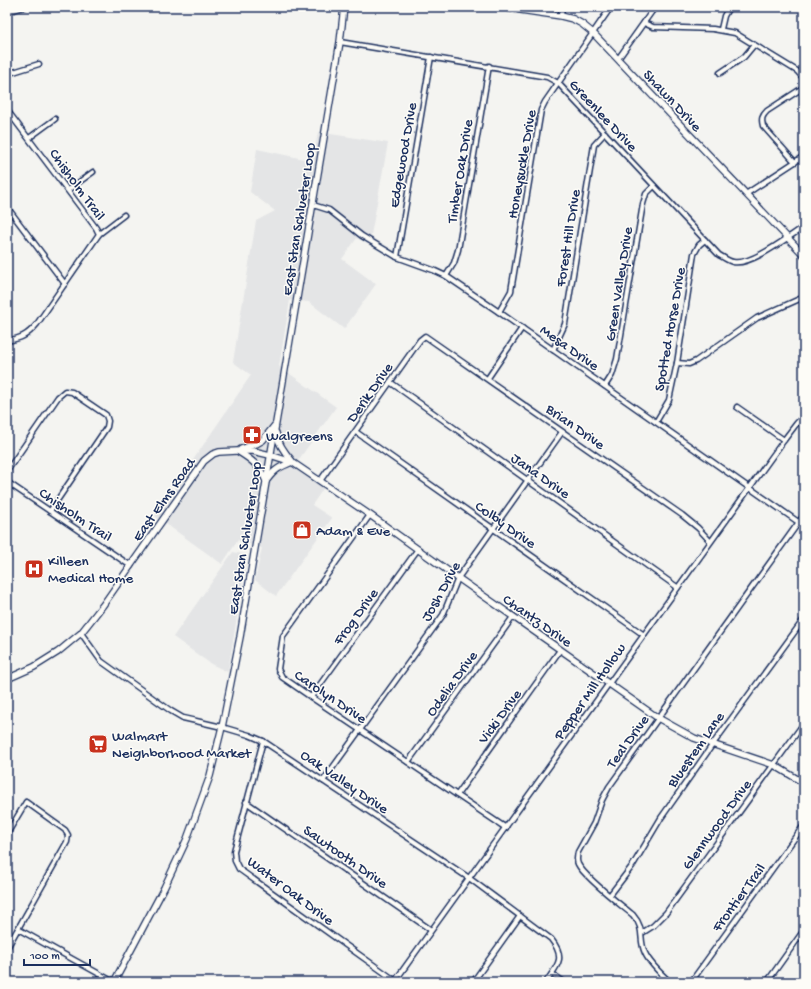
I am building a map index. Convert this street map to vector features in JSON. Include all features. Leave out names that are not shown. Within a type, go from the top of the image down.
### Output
[{"type":"main road","name":"East Stan Schlueter Loop","points":[[114,982],[164,888],[187,839],[210,776],[222,727],[239,644],[340,42],[344,7]]},
{"type":"main road","name":"Shawn Drive","points":[[500,7],[573,19],[594,33],[804,255]]},
{"type":"main road","points":[[236,451],[263,440],[275,426]]},
{"type":"main road","points":[[236,451],[255,462],[266,482],[279,467],[292,462],[277,438],[275,426]]},
{"type":"main road","name":"East Elms Road","points":[[7,679],[34,667],[58,652],[81,633],[131,566],[204,461],[213,454],[219,452],[253,451],[270,455]]},
{"type":"main road","name":"Chantz Drive","points":[[270,455],[292,462],[370,515],[512,617],[658,718],[694,738],[774,765],[804,783]]},
{"type":"street","points":[[7,12],[24,7]]},
{"type":"street","points":[[561,16],[562,7]]},
{"type":"street","name":"Honeysuckle Drive","points":[[499,312],[511,291],[541,110],[611,7]]},
{"type":"street","points":[[618,59],[655,7]]},
{"type":"street","points":[[721,29],[724,16],[729,7]]},
{"type":"street","points":[[644,23],[653,27],[721,29],[735,33],[797,71],[804,79]]},
{"type":"street","name":"Greenlee Drive","points":[[340,42],[540,75],[558,83],[719,255],[733,262],[754,259],[804,227]]},
{"type":"street","points":[[720,73],[744,57],[754,45]]},
{"type":"street","name":"Edgewood Drive","points":[[397,257],[431,57]]},
{"type":"street","points":[[7,74],[38,64]]},
{"type":"street","name":"Timber Oak Drive","points":[[446,276],[454,263],[458,250],[488,66]]},
{"type":"street","points":[[795,162],[763,126],[762,120],[763,115],[767,111],[804,87]]},
{"type":"street","name":"Chisholm Trail","points":[[7,110],[68,190],[99,234],[37,324],[29,333],[21,338],[7,341]]},
{"type":"street","points":[[29,138],[55,119]]},
{"type":"street","name":"Forest Hill Drive","points":[[553,350],[565,324],[594,145],[606,133]]},
{"type":"street","points":[[746,194],[804,156]]},
{"type":"street","points":[[68,190],[93,172]]},
{"type":"street","name":"Green Valley Drive","points":[[606,386],[612,375],[617,359],[643,204],[646,194],[654,186]]},
{"type":"street","name":"Mesa Drive","points":[[313,205],[329,210],[362,236],[397,257],[446,276],[606,386],[804,526]]},
{"type":"street","points":[[7,207],[65,284]]},
{"type":"street","points":[[99,234],[124,215]]},
{"type":"street","name":"Spotted Horse Drive","points":[[656,422],[669,400],[677,363],[694,254],[705,240]]},
{"type":"street","points":[[677,363],[689,364],[696,361],[757,318],[804,297]]},
{"type":"street","points":[[488,378],[522,328]]},
{"type":"street","name":"Brian Drive","points":[[423,337],[425,336],[488,378],[562,432],[682,515],[698,528],[710,541]]},
{"type":"street","name":"Derik Drive","points":[[320,481],[423,337]]},
{"type":"street","name":"Jana Drive","points":[[390,382],[678,587]]},
{"type":"street","points":[[7,471],[58,397],[65,390],[72,392],[106,415],[108,421],[107,427],[50,511]]},
{"type":"street","points":[[737,407],[784,440]]},
{"type":"street","name":"Pepper Mill Hollow","points":[[396,981],[710,541],[784,440],[804,416]]},
{"type":"street","name":"Colby Drive","points":[[356,432],[644,635]]},
{"type":"street","name":"Josh Drive","points":[[323,781],[443,615],[458,578],[562,432]]},
{"type":"street","name":"Chisholm Trail","points":[[7,482],[131,566]]},
{"type":"street","name":"Carolyn Drive","points":[[370,515],[283,636],[278,669],[282,677],[506,828]]},
{"type":"street","name":"Teal Drive","points":[[670,982],[645,954],[639,921],[580,868],[577,857],[578,852],[594,823],[606,790],[804,515]]},
{"type":"street","name":"Frog Drive","points":[[311,697],[418,549]]},
{"type":"street","name":"Odelia Drive","points":[[408,762],[512,617]]},
{"type":"street","name":"Bluestem Lane","points":[[610,895],[633,865],[661,818],[713,744],[804,619]]},
{"type":"street","name":"Oak Valley Drive","points":[[81,633],[101,661],[171,711],[184,718],[222,727],[263,741],[469,878],[551,939],[560,952],[559,964],[546,982]]},
{"type":"street","name":"Vicki Drive","points":[[457,795],[560,650]]},
{"type":"street","name":"Glennwood Drive","points":[[642,933],[653,926],[666,913],[804,723]]},
{"type":"street","name":"Water Oak Drive","points":[[263,741],[234,851],[235,861],[239,869],[396,981]]},
{"type":"street","points":[[7,834],[26,802],[65,830],[68,835],[67,842],[7,948]]},
{"type":"street","name":"Sawtooth Drive","points":[[246,802],[431,930]]},
{"type":"street","name":"Frontier Trail","points":[[691,982],[804,826]]},
{"type":"street","points":[[473,982],[520,916]]},
{"type":"street","points":[[18,929],[114,982]]},
{"type":"street","points":[[767,982],[804,930]]},
{"type":"street","points":[[552,974],[564,982]]},
{"type":"shaded area","points":[[318,132],[388,143],[368,244],[357,238],[342,259],[376,284],[344,329],[309,302],[290,300],[279,366],[336,407],[297,462],[327,483],[312,505],[332,518],[276,596],[255,580],[262,548],[238,540],[222,564],[155,516],[251,375],[233,362],[256,221],[275,211],[250,192],[257,149],[313,161]]},
{"type":"shaded area","points":[[233,552],[247,555],[228,672],[211,664],[173,637]]},
{"type":"place","name":"Walgreens","points":[[252,435]]},
{"type":"place","name":"Adam & Eve","points":[[302,530]]},
{"type":"place","name":"Killeen Medical Home","points":[[34,569]]},
{"type":"place","name":"Walmart Neighborhood Market","points":[[98,744]]}]
